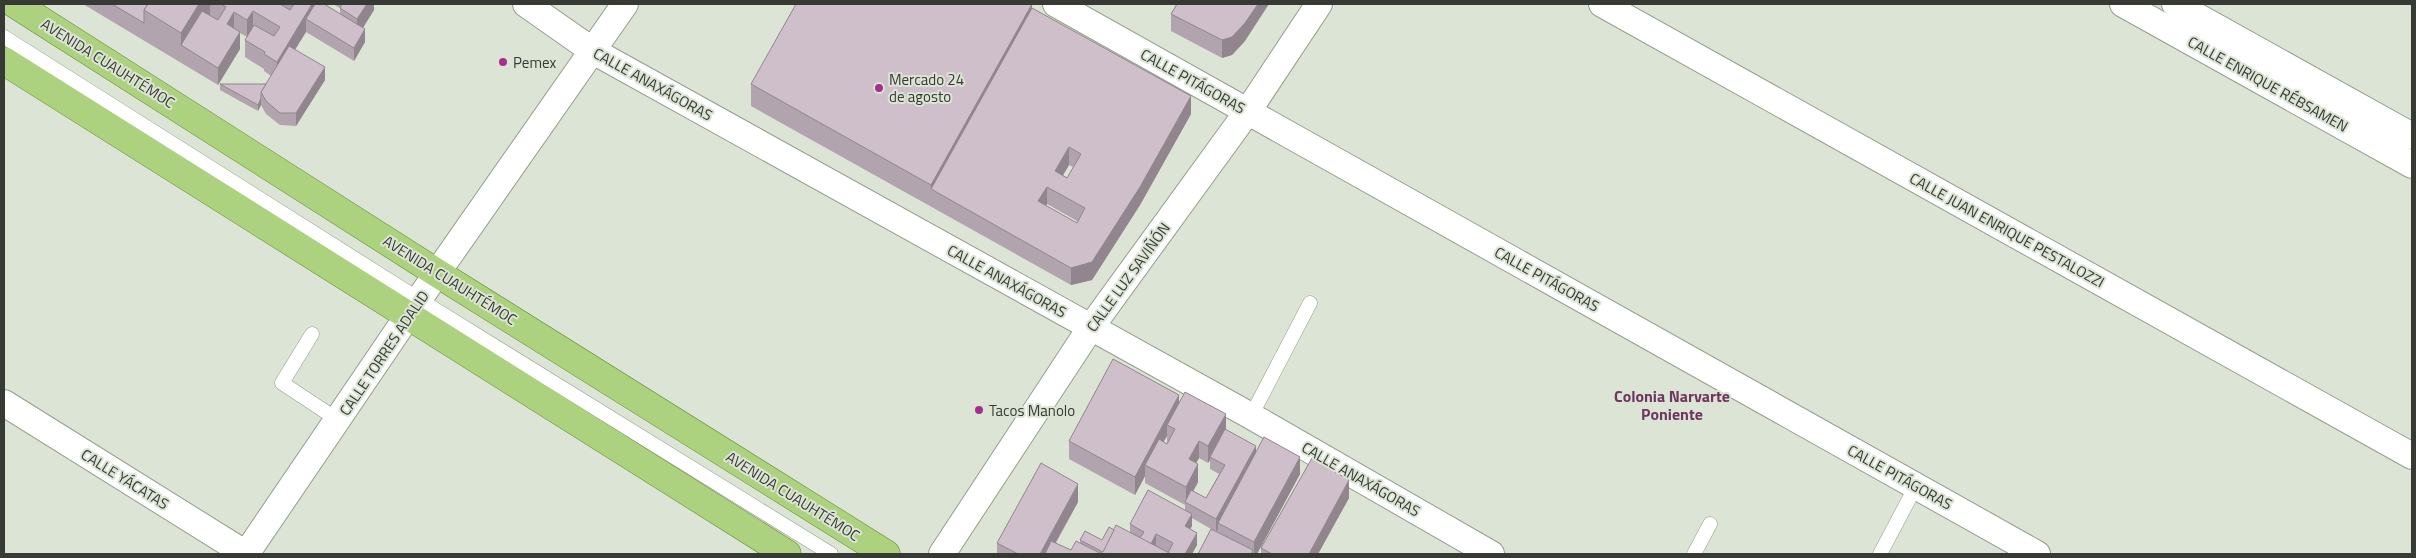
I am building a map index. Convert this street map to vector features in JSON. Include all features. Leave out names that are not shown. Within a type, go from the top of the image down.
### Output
[{"type":"main road","name":"AVENIDA CUAUHTÉMOC","points":[[15,4],[437,273],[886,554]]},
{"type":"main road","points":[[4,61],[414,309],[787,554]]},
{"type":"street","name":"CALLE ANAXÁGORAS","points":[[526,4],[593,50],[1251,416],[1491,554]]},
{"type":"street","name":"CALLE TORRES ADALID","points":[[246,554],[437,273],[624,4]]},
{"type":"street","name":"CALLE PITÁGORAS","points":[[1056,4],[2037,554]]},
{"type":"street","name":"CALLE LUZ SAVIÑÓN","points":[[942,554],[1091,328],[1248,111],[1319,4]]},
{"type":"street","name":"CALLE JUAN ENRIQUE PESTALOZZI","points":[[1602,4],[2412,456]]},
{"type":"street","name":"CALLE ENRIQUE RÉBSAMEN","points":[[2123,4],[2412,165]]},
{"type":"street","name":"CALLE ENRIQUE RÉBSAMEN","points":[[2175,4],[2412,136]]},
{"type":"street","name":"CALLE YÁCATAS","points":[[4,403],[246,554]]},
{"type":"lane","points":[[4,37],[414,309],[831,554]]},
{"type":"lane","points":[[1251,416],[1310,303]]},
{"type":"lane","points":[[312,334],[282,383],[338,420]]},
{"type":"lane","points":[[1880,554],[1916,486]]},
{"type":"lane","points":[[1694,554],[1710,524]]},
{"type":"building","points":[[112,4],[148,4],[144,10],[144,23]]},
{"type":"building","points":[[148,4],[199,4],[181,33],[144,10]]},
{"type":"building","points":[[221,4],[280,4],[290,10],[294,4],[312,4],[277,62],[245,40],[254,25],[274,36],[280,27],[253,11],[247,20],[234,12],[227,24],[240,32],[218,68],[181,45],[202,11],[218,20],[226,7]]},
{"type":"building","points":[[315,4],[324,4],[365,29],[354,48],[306,19]]},
{"type":"building","points":[[342,4],[367,4],[357,19],[340,8]]},
{"type":"building","name":"Mercado 24 de agosto","points":[[796,4],[1032,4],[931,185],[751,84]]},
{"type":"building","points":[[1177,4],[1258,4],[1245,23],[1232,37],[1222,40],[1171,14]]},
{"type":"building","points":[[1032,8],[1191,96],[1140,187],[1092,262],[1071,268],[931,189]],"holes":[[[1069,147],[1081,154],[1067,178],[1055,171]],[[1047,187],[1085,208],[1077,223],[1038,201]]]},
{"type":"building","points":[[289,46],[325,67],[296,113],[280,113],[266,101],[261,92]]},
{"type":"building","points":[[220,84],[266,84],[261,92],[258,105]]},
{"type":"building","points":[[1113,359],[1179,395],[1135,477],[1069,441]]},
{"type":"building","points":[[1185,392],[1226,414],[1208,446],[1199,441],[1189,459],[1198,464],[1186,487],[1145,465],[1159,439],[1167,444],[1175,429],[1167,425]]},
{"type":"building","points":[[1225,429],[1256,446],[1216,519],[1185,502],[1191,490],[1206,498],[1225,465],[1210,457]]},
{"type":"building","points":[[1264,437],[1300,457],[1254,542],[1218,523]]},
{"type":"building","points":[[1312,458],[1349,480],[1309,554],[1272,554],[1261,548]]},
{"type":"building","points":[[1041,463],[1078,484],[1040,554],[1018,554],[997,543]]},
{"type":"building","points":[[1148,490],[1192,514],[1185,526],[1197,533],[1185,554],[1168,553],[1173,543],[1156,534],[1151,544],[1140,538],[1144,532],[1130,524]]},
{"type":"building","points":[[1116,525],[1171,554],[1101,554]]},
{"type":"building","points":[[1109,527],[1114,530],[1103,552],[1080,540],[1085,531],[1102,540]]},
{"type":"building","points":[[1211,529],[1253,550],[1251,554],[1198,554]]},
{"type":"building","points":[[1051,541],[1071,550],[1076,541],[1100,554],[1045,554]]},
{"type":"place","name":"Pemex","points":[[503,62]]},
{"type":"place","name":"Mercado 24 de agosto","points":[[879,88]]},
{"type":"place","name":"Tacos Manolo","points":[[979,410]]},
{"type":"district","name":"Colonia Narvarte Poniente","points":[[1672,405]]}]
